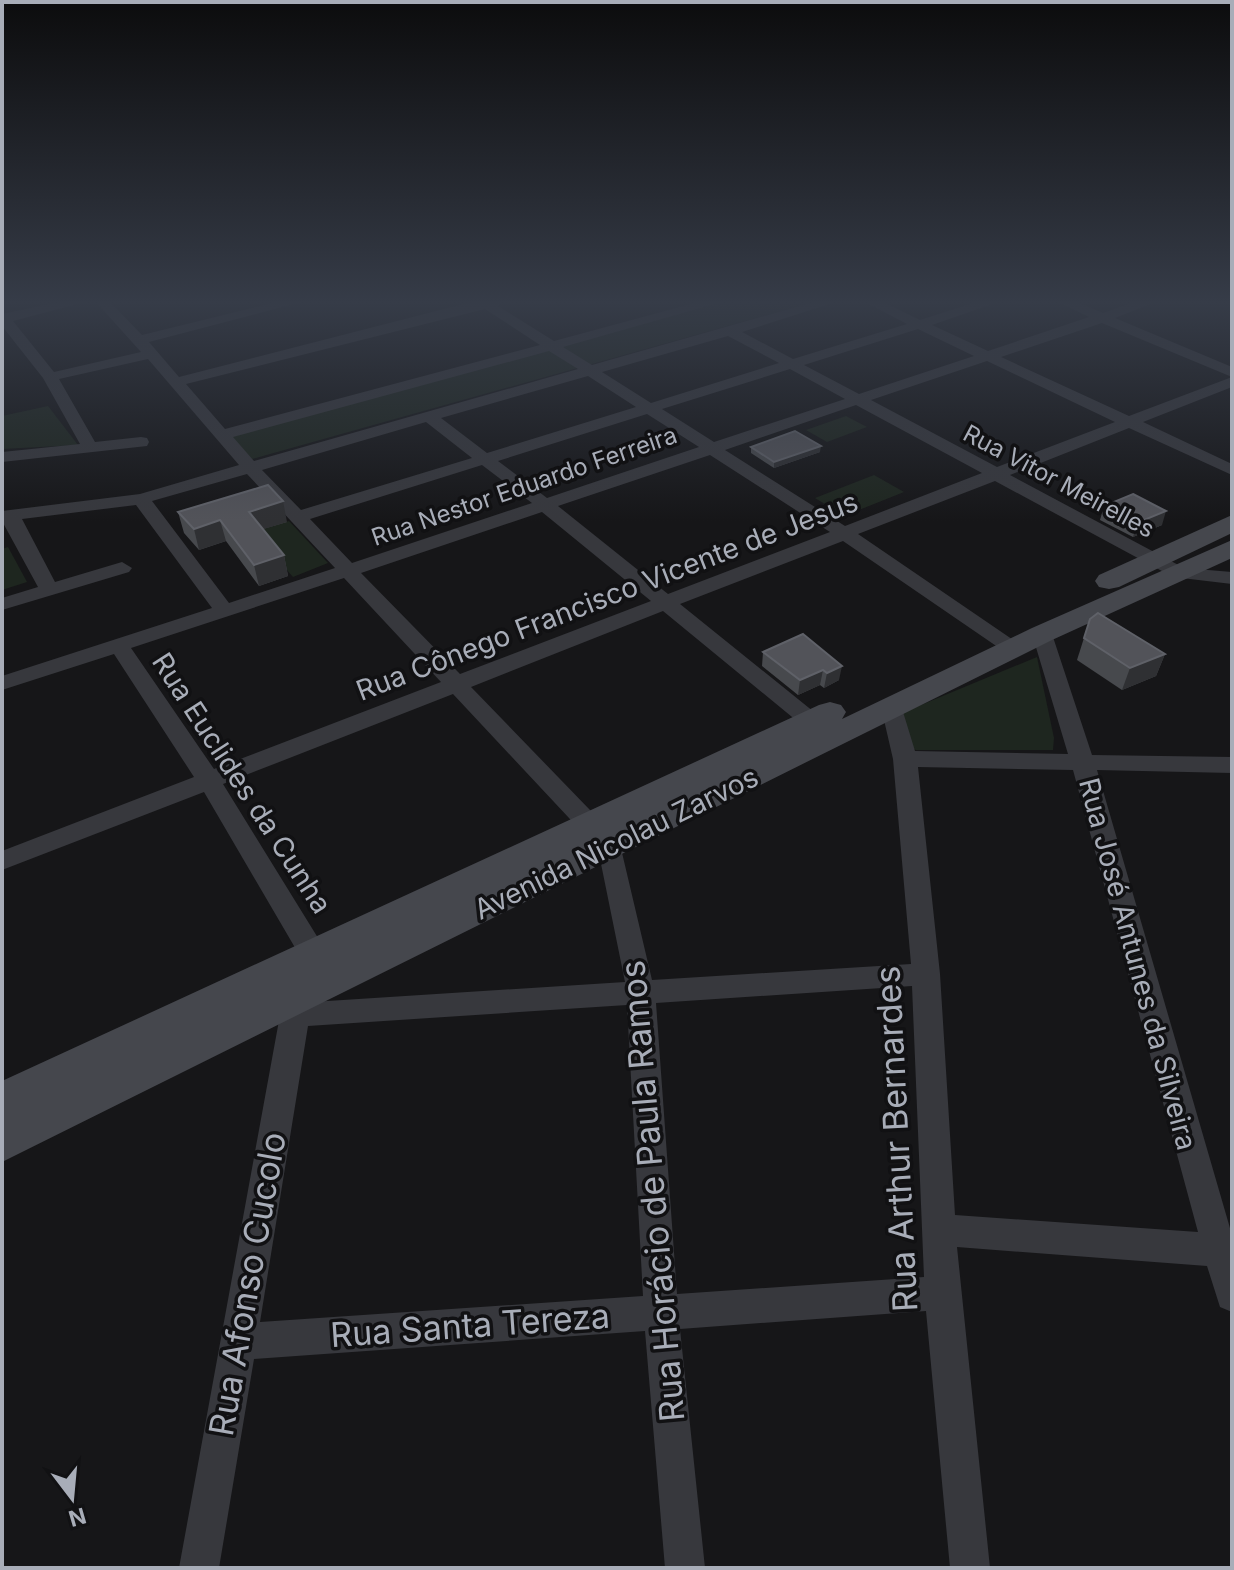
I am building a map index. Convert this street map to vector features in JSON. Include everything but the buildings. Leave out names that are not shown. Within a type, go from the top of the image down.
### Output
[{"type":"main road","name":"Avenida Nicolau Zarvos","points":[[2,1142],[309,988],[600,835],[1167,566],[1229,556]]},
{"type":"main road","name":"Avenida Nicolau Zarvos","points":[[822,729],[892,707],[1015,639],[1167,566]]},
{"type":"main road","name":"Avenida Nicolau Zarvos","points":[[2,1102],[309,988]]},
{"type":"street","points":[[48,374],[91,449]]},
{"type":"street","points":[[50,377],[59,374]]},
{"type":"street","points":[[170,374],[250,467],[600,835]]},
{"type":"street","points":[[177,382],[207,374]]},
{"type":"street","points":[[221,435],[451,374]]},
{"type":"street","points":[[49,589],[7,516],[141,499],[579,374]]},
{"type":"street","points":[[595,374],[1015,639]]},
{"type":"street","points":[[298,517],[755,374]]},
{"type":"street","name":"Rua Vitor Meirelles","points":[[807,374],[1167,566]]},
{"type":"street","name":"Rua Nestor Eduardo Ferreira","points":[[2,683],[933,374]]},
{"type":"street","points":[[1027,374],[1232,470]]},
{"type":"street","name":"Rua Cônego Francisco Vicente de Jesus","points":[[2,861],[1232,382]]},
{"type":"street","points":[[429,417],[544,504],[822,729]]},
{"type":"street","points":[[2,457],[141,442]]},
{"type":"street","points":[[141,499],[223,609]]},
{"type":"street","points":[[2,604],[122,568]]},
{"type":"street","name":"Rua José Antunes da Silveira","points":[[1015,639],[1082,760],[1225,1251],[1232,1295]]},
{"type":"street","name":"Rua Euclides da Cunha","points":[[118,644],[210,782],[309,988]]},
{"type":"street","name":"Rua Arthur Bernardes","points":[[892,707],[905,759],[926,974],[942,1293],[970,1568]]},
{"type":"street","points":[[905,759],[1232,765]]},
{"type":"street","name":"Rua Horácio de Paula Ramos","points":[[600,835],[641,993],[661,1312],[685,1568]]},
{"type":"street","points":[[309,988],[641,993],[926,974]]},
{"type":"street","name":"Rua Afonso Cucolo","points":[[199,1568],[237,1342],[309,988]]},
{"type":"street","points":[[939,1230],[1225,1251]]},
{"type":"street","name":"Rua Santa Tereza","points":[[237,1342],[942,1293]]},
{"type":"shaded area","points":[[444,374],[555,374],[252,459],[228,435]]},
{"type":"shaded area","points":[[48,406],[78,445],[2,449],[2,416]]},
{"type":"shaded area","points":[[846,416],[867,427],[827,442],[806,430]]},
{"type":"shaded area","points":[[874,475],[904,492],[844,516],[815,498]]},
{"type":"shaded area","points":[[289,521],[328,563],[293,577],[253,532]]},
{"type":"shaded area","points":[[8,547],[27,582],[2,590],[2,549]]},
{"type":"shaded area","points":[[1037,657],[1054,738],[1053,750],[916,750],[906,746],[897,715]]}]
